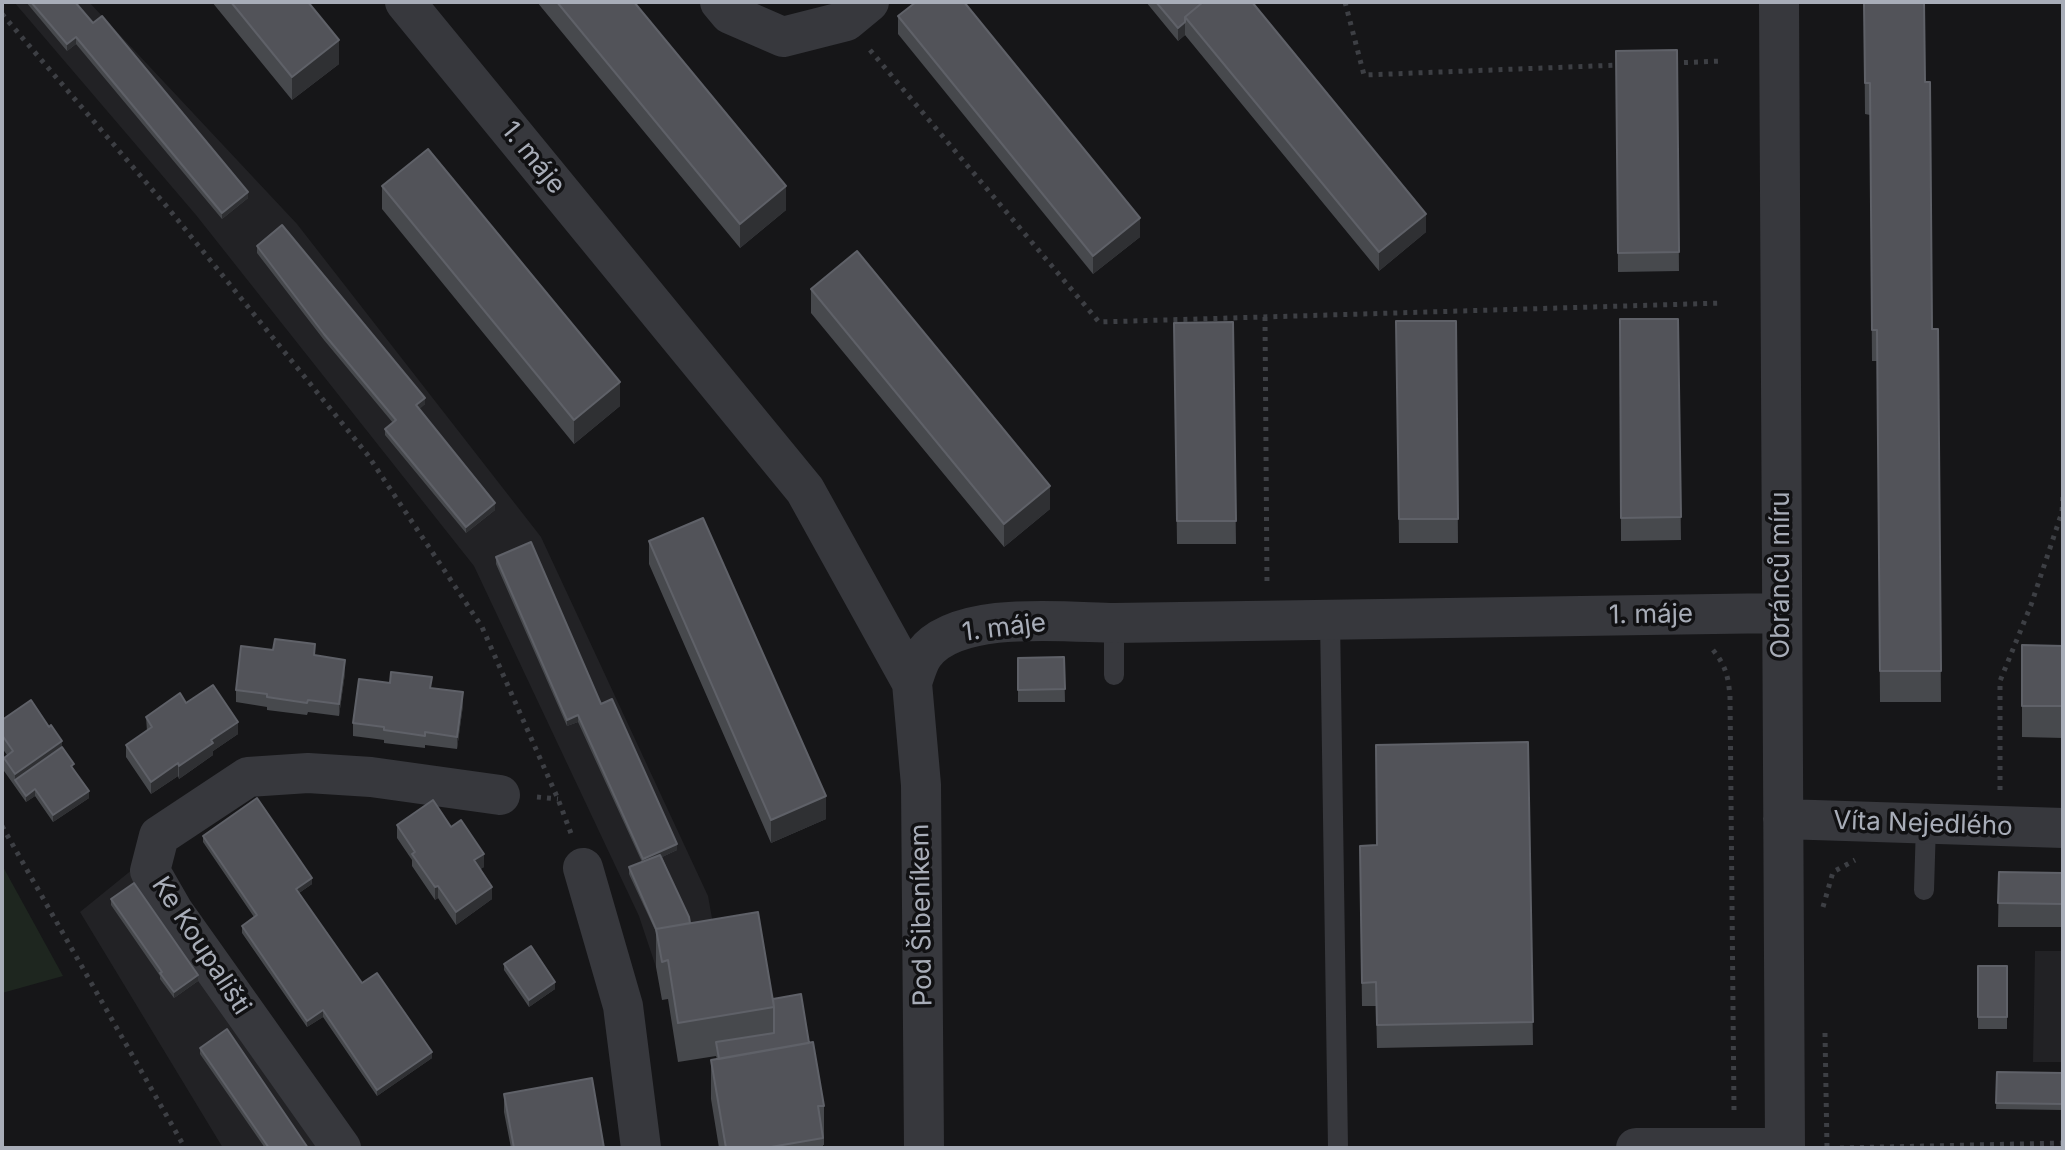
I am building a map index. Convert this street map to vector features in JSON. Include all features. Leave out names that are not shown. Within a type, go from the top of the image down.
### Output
[{"type":"street","name":"1. máje","points":[[405,2],[805,490],[912,683]]},
{"type":"street","points":[[720,2],[730,14],[783,37],[858,12]]},
{"type":"street","name":"Obránců míru","points":[[1779,2],[1785,1148]]},
{"type":"street","name":"1. máje","points":[[912,683],[923,655],[949,634],[970,627],[1027,621],[1114,623],[1781,613]]},
{"type":"street","name":"Pod Šibeníkem","points":[[912,683],[921,785],[924,1148]]},
{"type":"street","name":"Ke Koupališti","points":[[341,1148],[173,911],[150,871],[159,836],[248,777],[308,773],[371,777],[500,795]]},
{"type":"street","name":"Víta Nejedlého","points":[[1783,819],[2063,828]]},
{"type":"street","points":[[583,868],[623,1006],[641,1148]]},
{"type":"street","points":[[1636,1148],[1785,1148]]},
{"type":"lane","points":[[1330,619],[1338,1148]]},
{"type":"lane","points":[[1114,623],[1114,675]]},
{"type":"lane","points":[[1924,890],[1926,824]]},
{"type":"path","points":[[1345,2],[1364,75],[1632,65]]},
{"type":"path","points":[[858,12],[1099,322],[1723,303]]},
{"type":"path","points":[[2,14],[168,208],[376,467],[482,627],[558,799],[583,868]]},
{"type":"path","points":[[1663,63],[1721,61]]},
{"type":"path","points":[[1265,317],[1267,590]]},
{"type":"path","points":[[2000,827],[2000,681],[2031,605],[2062,512],[2063,496]]},
{"type":"path","points":[[1706,647],[1714,650],[1723,663],[1730,696],[1734,1113]]},
{"type":"path","points":[[2008,659],[2022,659]]},
{"type":"path","points":[[2,826],[185,1148]]},
{"type":"path","points":[[1823,908],[1833,872],[1864,855]]},
{"type":"path","points":[[1825,1020],[1827,1148]]},
{"type":"path","points":[[1840,1148],[2063,1143]]},
{"type":"shaded area","points":[[14,2],[89,2],[297,224],[541,537],[708,896],[719,957],[656,967],[639,916],[474,566],[196,215]]},
{"type":"shaded area","points":[[2,865],[63,976],[2,993]]},
{"type":"shaded area","points":[[133,869],[319,1148],[223,1148],[80,912]]},
{"type":"shaded area","points":[[2035,951],[2063,951],[2063,1062],[2033,1062]]},
{"type":"building","points":[[31,2],[75,2],[93,23],[102,16],[248,192],[222,213],[76,37],[67,44]]},
{"type":"building","points":[[231,2],[308,2],[339,40],[292,77]]},
{"type":"building","points":[[557,2],[634,2],[786,186],[740,224]]},
{"type":"building","points":[[916,2],[964,2],[1140,218],[1093,256],[898,16]]},
{"type":"building","points":[[1156,2],[1203,2],[1185,17],[1185,22],[1178,28]]},
{"type":"building","points":[[1203,2],[1252,2],[1426,214],[1379,252],[1185,17]]},
{"type":"building","points":[[1864,2],[1924,2],[1925,82],[1930,82],[1932,329],[1938,329],[1941,671],[1880,671],[1877,330],[1872,330],[1870,83],[1865,83]]},
{"type":"building","points":[[1677,50],[1679,252],[1618,253],[1616,51]]},
{"type":"building","points":[[428,149],[620,382],[574,420],[382,186]]},
{"type":"building","points":[[282,225],[425,398],[416,405],[495,503],[466,527],[385,429],[396,420],[324,334],[257,246]]},
{"type":"building","points":[[857,251],[1050,486],[1004,524],[811,289]]},
{"type":"building","points":[[1620,319],[1678,319],[1681,517],[1621,518]]},
{"type":"building","points":[[1396,321],[1456,321],[1458,519],[1399,519]]},
{"type":"building","points":[[1233,322],[1236,521],[1177,521],[1174,323]]},
{"type":"building","points":[[703,518],[826,796],[771,820],[649,541]]},
{"type":"building","points":[[531,542],[601,704],[612,699],[677,844],[643,859],[578,715],[567,720],[496,557]]},
{"type":"building","points":[[275,639],[315,644],[314,655],[345,660],[339,704],[308,700],[307,703],[236,690],[241,646],[273,650]]},
{"type":"building","points":[[2022,645],[2063,646],[2063,706],[2022,706]]},
{"type":"building","points":[[1064,657],[1065,689],[1018,690],[1018,658]]},
{"type":"building","points":[[391,672],[432,677],[430,688],[463,692],[457,737],[425,732],[425,736],[353,723],[359,679],[390,683]]},
{"type":"building","points":[[213,685],[238,722],[211,740],[213,743],[151,782],[126,745],[152,727],[146,717],[180,693],[186,703]]},
{"type":"building","points":[[31,700],[62,741],[15,774],[4,758],[13,751],[2,735],[2,720]]},
{"type":"building","points":[[1528,742],[1533,1022],[1377,1025],[1376,982],[1362,983],[1360,846],[1377,845],[1376,745]]},
{"type":"building","points":[[62,747],[89,791],[53,815],[35,789],[26,796],[15,780]]},
{"type":"building","points":[[257,798],[312,878],[296,889],[362,983],[377,973],[432,1052],[377,1090],[323,1010],[307,1021],[242,926],[257,915],[203,836]]},
{"type":"building","points":[[433,800],[451,827],[461,820],[484,854],[474,860],[492,887],[456,912],[412,854],[415,852],[397,825]]},
{"type":"building","points":[[660,855],[690,923],[656,929],[629,867]]},
{"type":"building","points":[[1999,872],[2063,873],[2063,904],[1998,903]]},
{"type":"building","points":[[134,883],[198,975],[174,992],[111,899]]},
{"type":"building","points":[[758,912],[774,1007],[678,1023],[668,960],[662,962],[656,929]]},
{"type":"building","points":[[531,946],[555,982],[529,1000],[504,964]]},
{"type":"building","points":[[1978,966],[2007,966],[2007,1017],[1978,1017]]},
{"type":"building","points":[[801,994],[809,1043],[719,1059],[716,1042],[774,1033],[773,999]]},
{"type":"building","points":[[227,1029],[308,1148],[269,1148],[200,1048]]},
{"type":"building","points":[[813,1042],[824,1106],[818,1106],[823,1138],[765,1148],[726,1148],[711,1060]]},
{"type":"building","points":[[1997,1072],[2063,1073],[2063,1104],[1996,1103]]},
{"type":"building","points":[[592,1078],[604,1148],[514,1148],[504,1094]]}]
